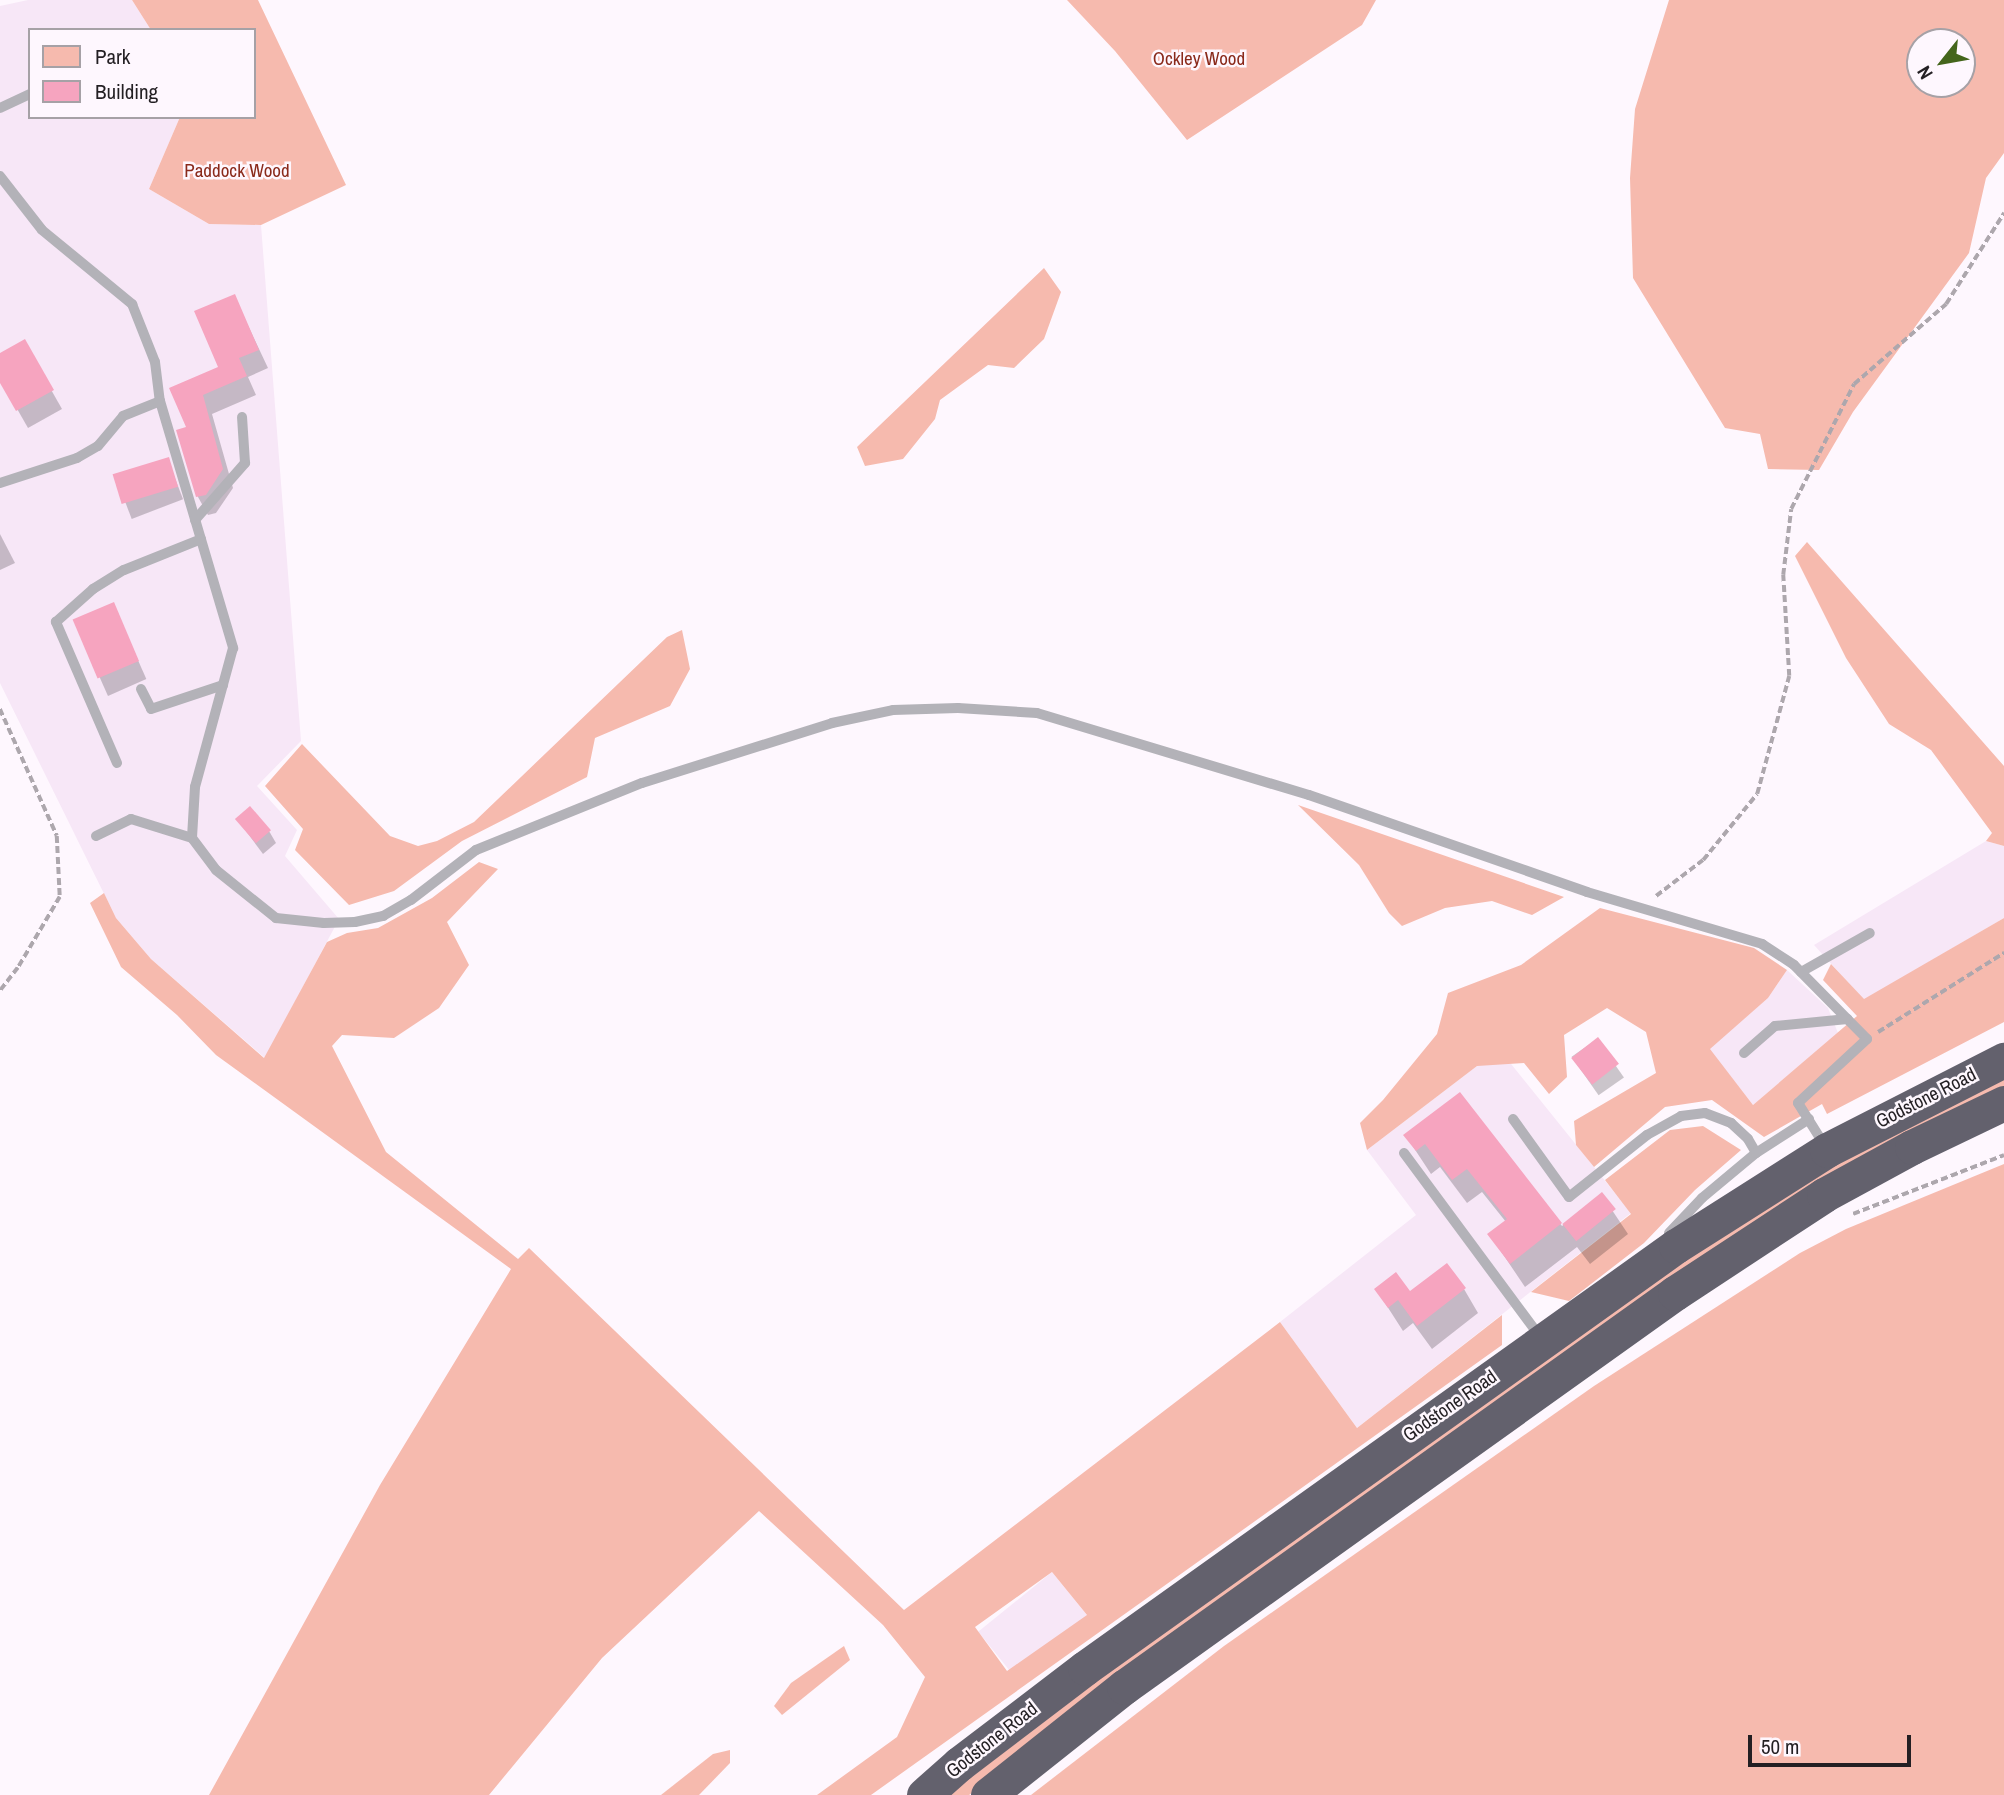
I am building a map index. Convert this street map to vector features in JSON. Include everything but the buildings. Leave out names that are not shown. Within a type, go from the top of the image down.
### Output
[{"type":"highway","name":"Godstone Road","points":[[924,1795],[1085,1668],[1542,1341],[1647,1260],[1827,1150],[2004,1060]]},
{"type":"highway","name":"Godstone Road","points":[[988,1795],[1124,1687],[1675,1293],[1824,1195],[1912,1147],[2004,1103]]},
{"type":"lane","points":[[0,108],[28,95]]},
{"type":"lane","points":[[0,176],[42,230],[132,304],[155,362],[160,401],[233,648],[195,787],[190,817],[191,838]]},
{"type":"lane","points":[[0,483],[77,458],[98,446],[123,416],[160,401]]},
{"type":"lane","points":[[195,520],[246,463],[242,417]]},
{"type":"lane","points":[[117,762],[56,622],[93,589],[124,570],[201,539]]},
{"type":"lane","points":[[141,689],[151,709],[223,685]]},
{"type":"lane","points":[[96,836],[131,819],[191,838],[216,870],[275,918],[324,923],[355,922],[383,916],[411,900],[476,850],[642,783],[832,723],[893,710],[958,708],[1037,713],[1309,795],[1640,908],[1762,944],[1801,972],[1867,1039],[1798,1103],[1827,1150]]},
{"type":"lane","points":[[1801,972],[1870,933]]},
{"type":"lane","points":[[1745,1052],[1775,1026],[1848,1019]]},
{"type":"lane","points":[[1513,1119],[1569,1196],[1647,1135],[1681,1116],[1706,1113],[1731,1123],[1748,1139],[1756,1153]]},
{"type":"lane","points":[[1666,1237],[1702,1198],[1756,1153],[1809,1119]]},
{"type":"lane","points":[[1404,1153],[1542,1341]]},
{"type":"path","points":[[1640,908],[1703,860],[1757,794],[1788,676],[1783,575],[1791,509],[1854,384],[1946,304],[2004,214]]},
{"type":"path","points":[[0,709],[57,835],[60,897],[18,968],[0,991]]},
{"type":"path","points":[[1867,1039],[2004,953]]},
{"type":"shaded area","points":[[28,0],[132,0],[150,28],[28,28],[28,119],[179,119],[149,189],[209,224],[261,225],[301,741],[257,786],[297,830],[285,856],[339,919],[265,1058],[151,959],[116,918],[0,683],[0,6]]},
{"type":"shaded area","points":[[1986,841],[2004,846],[2004,918],[1864,1000],[1814,945]]},
{"type":"shaded area","points":[[1787,970],[1828,1008],[1838,1033],[1753,1105],[1709,1049],[1768,998]]},
{"type":"shaded area","points":[[1499,1049],[1631,1213],[1357,1428],[1280,1322],[1416,1215],[1367,1150]]},
{"type":"shaded area","points":[[1052,1572],[1087,1616],[1013,1675],[978,1632]]},
{"type":"green space","name":"Paddock Wood","points":[[132,0],[258,0],[346,185],[261,225],[209,224],[149,189],[179,119],[256,119],[256,28],[150,28]]},
{"type":"green space","name":"Ockley Wood","points":[[1067,0],[1376,0],[1362,25],[1187,140],[1115,51]]},
{"type":"green space","points":[[1669,0],[2004,0],[2004,153],[1986,178],[1969,253],[1853,412],[1819,470],[1768,469],[1760,434],[1725,428],[1633,278],[1630,178],[1635,109]]},
{"type":"green space","points":[[1044,268],[1061,292],[1044,339],[1014,368],[988,365],[940,400],[935,419],[903,459],[865,466],[857,447]]},
{"type":"green space","points":[[1807,542],[2004,766],[2004,846],[1986,841],[1992,833],[1931,750],[1889,724],[1846,658],[1795,556]]},
{"type":"green space","points":[[682,630],[690,669],[670,706],[595,738],[587,777],[462,841],[394,891],[349,905],[295,850],[303,829],[265,786],[302,744],[390,836],[418,846],[437,841],[474,822],[667,637]]},
{"type":"green space","points":[[1298,805],[1564,897],[1532,915],[1492,901],[1445,908],[1402,926],[1389,913],[1359,865]]},
{"type":"green space","points":[[479,862],[498,869],[447,922],[469,965],[439,1008],[394,1038],[342,1035],[332,1046],[386,1152],[518,1259],[529,1248],[904,1610],[1280,1322],[1357,1428],[1502,1315],[1502,1345],[871,1795],[817,1795],[897,1737],[925,1677],[883,1625],[759,1511],[602,1658],[489,1795],[209,1795],[380,1485],[511,1269],[216,1055],[177,1015],[121,967],[90,903],[104,893],[116,918],[151,959],[264,1058],[327,942],[347,933],[378,928],[432,898]],"holes":[[[1052,1572],[1087,1615],[1007,1671],[975,1627]]]},
{"type":"green space","points":[[1600,908],[1754,948],[1787,970],[1768,998],[1710,1049],[1753,1105],[1857,1016],[1823,980],[1831,964],[1864,999],[2004,918],[2004,1022],[1827,1114],[1822,1104],[1764,1137],[1712,1100],[1665,1107],[1594,1167],[1576,1145],[1574,1121],[1656,1073],[1646,1032],[1607,1008],[1564,1035],[1567,1077],[1549,1094],[1524,1063],[1477,1066],[1367,1150],[1360,1123],[1383,1100],[1437,1034],[1448,993],[1521,965]]},
{"type":"green space","points":[[2004,1078],[2004,1090],[969,1795],[945,1795],[1066,1702],[1647,1280],[1881,1134]]},
{"type":"green space","points":[[1703,1126],[1741,1150],[1695,1190],[1644,1243],[1569,1301],[1531,1292],[1631,1214],[1605,1180],[1670,1130]]},
{"type":"green space","points":[[2004,1164],[2004,1795],[1031,1795],[1224,1646],[1594,1386],[1800,1253],[1846,1229]]},
{"type":"green space","points":[[844,1646],[850,1660],[782,1715],[774,1706],[791,1683]]},
{"type":"green space","points":[[730,1750],[730,1763],[699,1795],[661,1795],[713,1754]]}]
